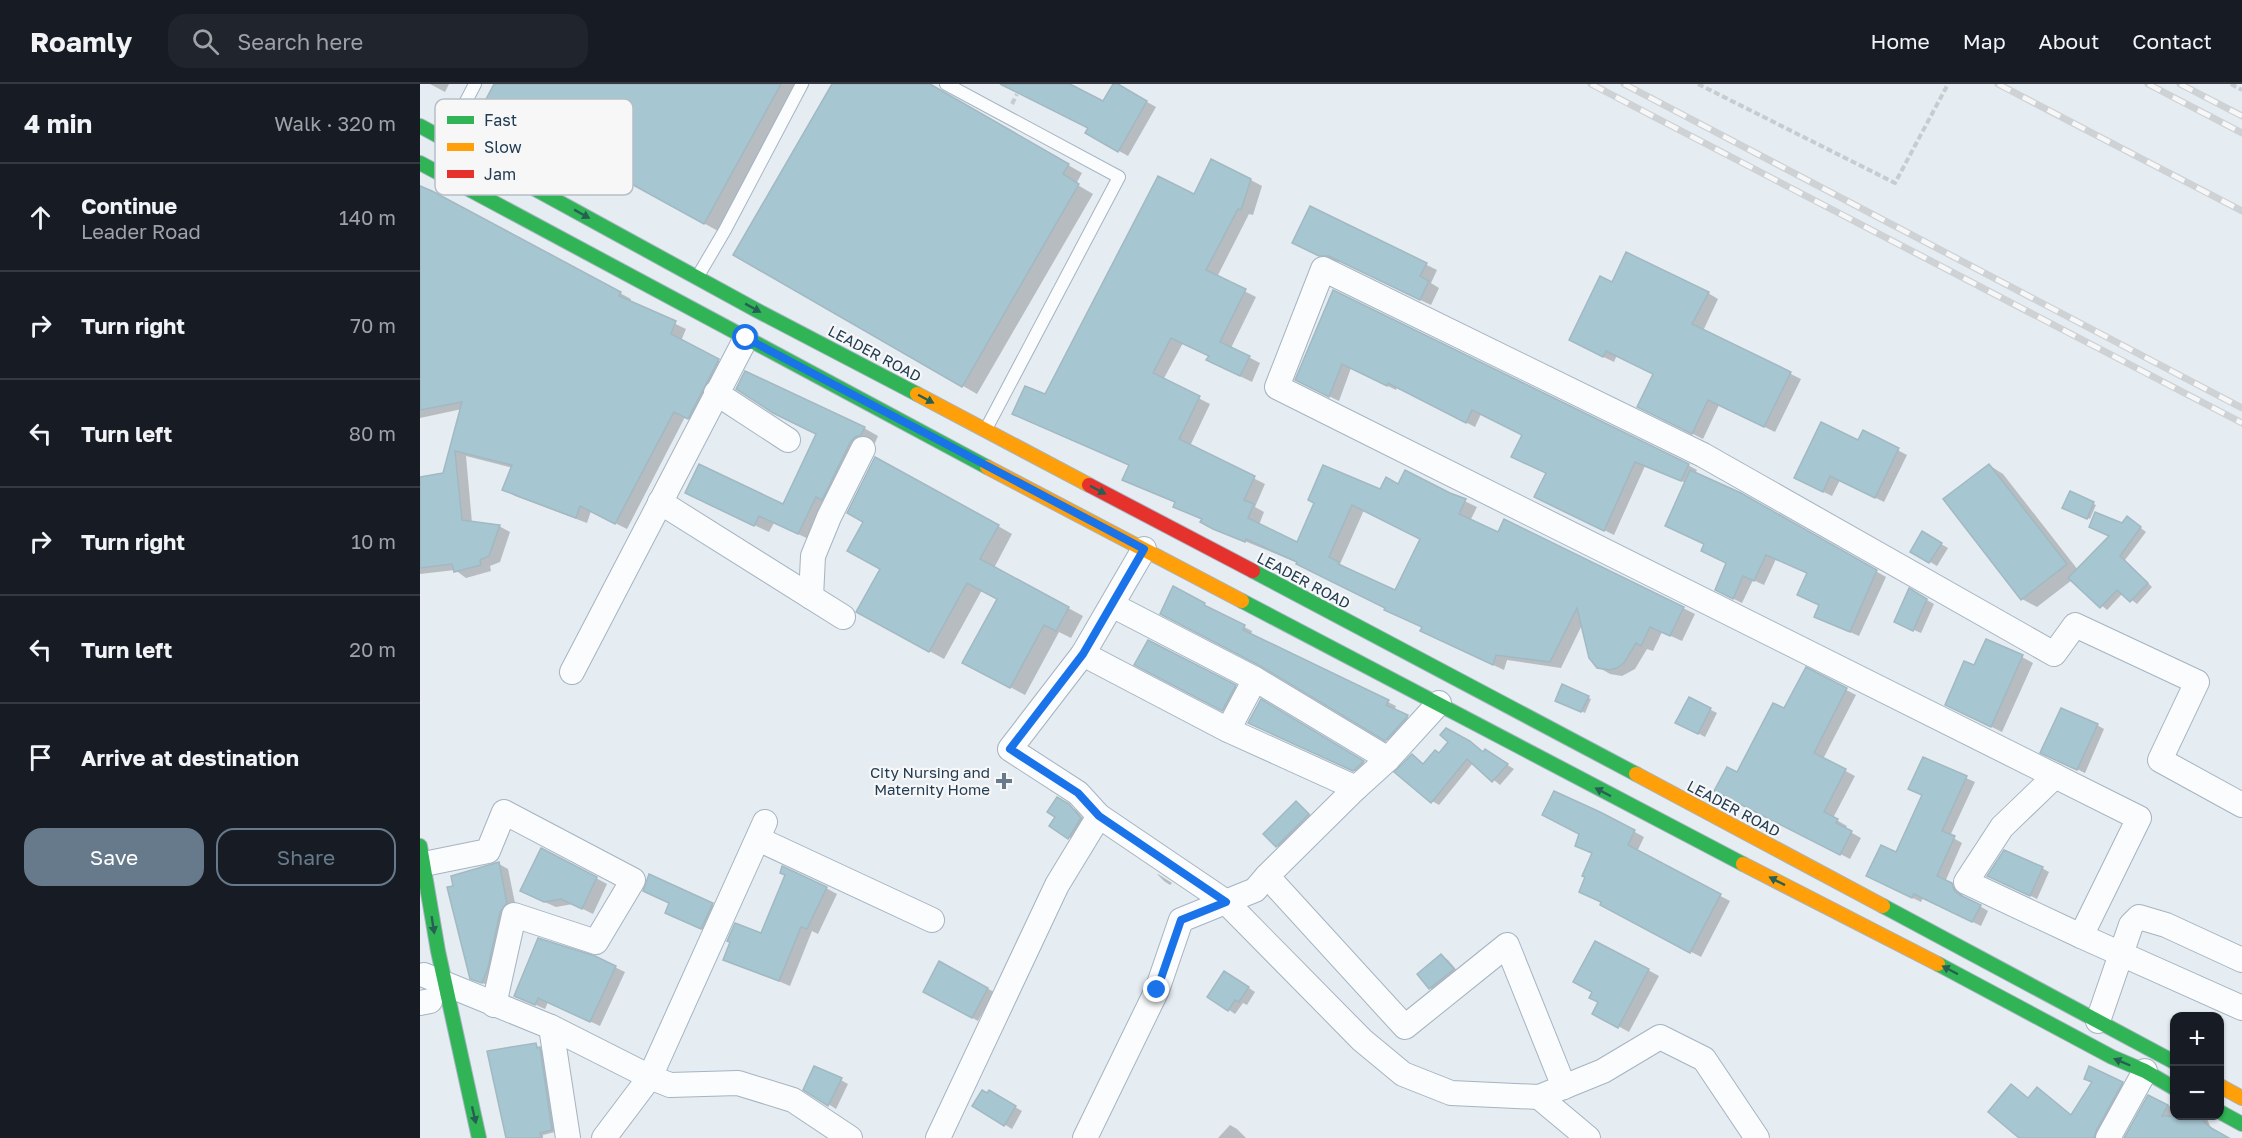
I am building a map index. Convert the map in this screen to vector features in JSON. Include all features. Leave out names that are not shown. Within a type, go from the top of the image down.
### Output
[{"type":"main road","name":"LEADER ROAD","points":[[420,126],[435,134]]},
{"type":"main road","points":[[420,163],[435,171]]},
{"type":"main road","points":[[480,195],[1144,549],[1439,703],[1638,811],[2170,1085]]},
{"type":"main road","name":"LEADER ROAD","points":[[548,195],[697,277],[1434,666],[2170,1059]]},
{"type":"main road","points":[[422,855],[438,951],[429,990],[479,1138]]},
{"type":"main road","points":[[2224,1088],[2242,1098]]},
{"type":"main road","points":[[2224,1114],[2242,1124]]},
{"type":"street","points":[[2081,936],[2139,818],[1277,387],[1323,269],[1703,455],[2054,654],[2075,625],[2197,682],[2160,760],[2242,805]]},
{"type":"street","points":[[572,672],[746,338]]},
{"type":"street","points":[[716,393],[788,440]]},
{"type":"street","points":[[812,597],[813,556],[829,517],[863,449]]},
{"type":"street","points":[[660,502],[843,617]]},
{"type":"street","points":[[1144,549],[1083,654],[1010,749],[1078,793],[1099,816],[1226,902],[1362,1040],[1403,1074],[1451,1093],[1539,1097],[1603,1071],[1660,1037],[1704,1059],[1757,1138]]},
{"type":"street","points":[[1112,605],[1255,679],[1388,759]]},
{"type":"street","points":[[1083,654],[1228,730],[1356,788]]},
{"type":"street","points":[[1228,730],[1255,679]]},
{"type":"street","points":[[1084,1138],[1157,990],[1181,920],[1255,891],[1267,876],[1388,759],[1439,703]]},
{"type":"street","points":[[2055,776],[2002,827],[1966,882],[2242,1008]]},
{"type":"street","points":[[422,855],[488,851],[504,812],[633,880],[596,942],[514,915],[494,1005]]},
{"type":"street","points":[[938,1138],[1057,885],[1099,816]]},
{"type":"street","points":[[604,1138],[650,1077],[761,830],[932,920]]},
{"type":"street","points":[[1267,876],[1405,1027],[1507,945],[1564,1087]]},
{"type":"street","points":[[2098,1021],[2131,925],[2139,917],[2166,926],[2242,960]]},
{"type":"street","points":[[429,990],[494,1005],[551,1027],[670,1085],[738,1083],[793,1100],[850,1138]]},
{"type":"street","points":[[551,1027],[568,1138]]},
{"type":"street","points":[[2108,1138],[2145,1071]]},
{"type":"street","points":[[1539,1097],[1588,1138]]},
{"type":"lane","points":[[467,99],[475,84]]},
{"type":"lane","points":[[697,277],[725,230],[802,84]]},
{"type":"lane","points":[[946,84],[1119,177],[985,430]]},
{"type":"path","points":[[1698,84],[1895,183],[1948,84]]},
{"type":"path","points":[[2231,84],[2242,90]]},
{"type":"building","points":[[494,84],[781,84],[704,224],[633,185],[633,99],[486,99]]},
{"type":"building","points":[[832,84],[930,84],[1069,164],[1063,174],[1079,184],[962,387],[733,255]]},
{"type":"building","points":[[1000,84],[1070,84],[1103,101],[1113,84],[1118,84],[1147,101],[1118,152],[1085,133],[1088,128]]},
{"type":"building","points":[[1211,159],[1251,179],[1241,210],[1238,209],[1206,270],[1246,289],[1220,342],[1250,356],[1240,376],[1206,360],[1209,356],[1171,338],[1153,373],[1200,396],[1179,439],[1255,476],[1244,500],[1254,504],[1248,518],[1297,542],[1314,503],[1308,500],[1323,465],[1380,489],[1386,477],[1398,484],[1405,470],[1466,499],[1459,514],[1498,532],[1504,519],[1684,607],[1670,636],[1650,627],[1641,646],[1636,643],[1624,663],[1609,670],[1597,668],[1589,658],[1577,608],[1550,662],[1496,655],[1493,665],[1420,631],[1422,627],[1384,610],[1385,608],[1296,564],[1297,562],[1246,539],[1245,542],[1213,529],[1200,522],[1202,519],[1173,507],[1175,502],[1122,480],[1129,465],[1012,414],[1025,386],[1045,394],[1158,176],[1194,194]],"holes":[[[1352,505],[1420,539],[1395,590],[1338,564],[1339,562],[1329,557]]]},
{"type":"building","points":[[420,186],[621,292],[619,296],[676,321],[671,334],[719,359],[688,419],[674,412],[615,524],[580,506],[576,518],[502,490],[512,465],[455,451],[462,520],[500,525],[489,556],[480,560],[481,565],[454,572],[452,564],[420,568],[420,477],[443,473],[462,402],[420,410]]},
{"type":"building","points":[[1310,206],[1427,263],[1420,276],[1429,281],[1420,300],[1329,256],[1319,256],[1292,243]]},
{"type":"building","points":[[1626,252],[1709,292],[1692,324],[1791,372],[1764,427],[1708,400],[1692,434],[1637,407],[1653,374],[1606,351],[1603,357],[1569,340],[1600,276],[1612,282]]},
{"type":"building","points":[[1333,290],[1689,464],[1681,481],[1635,462],[1604,531],[1534,497],[1546,473],[1511,457],[1522,435],[1472,410],[1466,423],[1388,383],[1387,386],[1342,364],[1329,397],[1295,380]]},
{"type":"building","points":[[745,371],[865,427],[861,435],[855,437],[850,443],[822,500],[816,497],[798,534],[759,516],[754,526],[685,493],[699,464],[783,504],[816,434],[773,413],[736,389]]},
{"type":"building","points":[[1821,422],[1858,440],[1863,430],[1899,448],[1875,498],[1830,476],[1823,492],[1794,478]]},
{"type":"building","points":[[875,457],[999,525],[980,559],[1069,607],[1056,631],[1044,625],[1010,688],[962,663],[997,599],[967,583],[929,652],[856,612],[880,569],[847,551],[863,522],[847,513]]},
{"type":"building","points":[[1989,464],[2067,564],[2021,600],[1943,499]]},
{"type":"building","points":[[1690,470],[1741,493],[1877,570],[1850,632],[1814,617],[1819,605],[1797,595],[1807,573],[1766,555],[1754,581],[1743,576],[1733,599],[1715,590],[1726,563],[1701,551],[1704,544],[1665,526]]},
{"type":"building","points":[[2070,491],[2094,502],[2087,519],[2062,508]]},
{"type":"building","points":[[2095,512],[2122,523],[2127,516],[2141,527],[2120,556],[2148,583],[2130,602],[2117,590],[2100,608],[2068,578],[2109,536],[2089,527]]},
{"type":"building","points":[[1922,531],[1942,543],[1929,563],[1910,552]]},
{"type":"building","points":[[1173,586],[1205,603],[1204,605],[1245,625],[1243,630],[1389,700],[1386,705],[1408,715],[1407,717],[1385,741],[1262,667],[1160,614]]},
{"type":"building","points":[[1909,588],[1927,599],[1913,631],[1894,622]]},
{"type":"building","points":[[1986,639],[2023,655],[1991,727],[1945,705],[1964,661],[1974,665]]},
{"type":"building","points":[[1148,640],[1236,685],[1222,711],[1134,665]]},
{"type":"building","points":[[1806,667],[1847,688],[1814,753],[1846,769],[1824,812],[1838,819],[1836,823],[1852,831],[1840,855],[1714,791],[1727,767],[1737,772],[1773,703],[1784,708]]},
{"type":"building","points":[[1562,684],[1589,696],[1581,712],[1555,701]]},
{"type":"building","points":[[1689,697],[1711,708],[1698,734],[1675,723]]},
{"type":"building","points":[[1261,699],[1364,761],[1353,771],[1248,723]]},
{"type":"building","points":[[2061,708],[2098,724],[2077,770],[2040,753]]},
{"type":"building","points":[[1446,728],[1470,741],[1483,752],[1485,749],[1508,764],[1492,782],[1467,759],[1431,803],[1394,772],[1412,754],[1423,764],[1435,750],[1439,753],[1448,742],[1440,735]]},
{"type":"building","points":[[1923,757],[1967,776],[1942,831],[1955,836],[1937,876],[1952,883],[1954,890],[1960,895],[1981,905],[1972,922],[1914,894],[1912,898],[1866,876],[1881,845],[1896,852],[1922,795],[1908,789]]},
{"type":"building","points":[[1554,791],[1635,830],[1628,845],[1721,894],[1690,953],[1600,905],[1601,902],[1579,892],[1585,877],[1582,876],[1592,853],[1575,846],[1579,834],[1542,815]]},
{"type":"building","points":[[1057,797],[1069,804],[1081,818],[1068,839],[1049,826],[1055,817],[1047,812]]},
{"type":"building","points":[[1296,801],[1309,814],[1276,847],[1263,834]]},
{"type":"building","points":[[541,848],[597,877],[582,909],[561,899],[544,902],[520,891]]},
{"type":"building","points":[[2004,850],[2043,867],[2030,896],[1987,876]]},
{"type":"building","points":[[499,862],[507,903],[500,912],[488,968],[482,983],[470,979],[447,887],[453,886],[451,876]]},
{"type":"building","points":[[782,866],[827,887],[807,929],[801,927],[779,981],[723,960],[730,942],[727,941],[735,923],[761,933],[785,875],[780,873]]},
{"type":"building","points":[[649,874],[713,903],[701,929],[665,913],[669,903],[643,891]]},
{"type":"building","points":[[538,938],[595,956],[616,966],[590,1022],[538,998],[535,1005],[514,996]]},
{"type":"building","points":[[1595,941],[1649,969],[1618,1028],[1592,1014],[1598,1002],[1589,998],[1592,992],[1573,982]]},
{"type":"building","points":[[1441,954],[1454,969],[1429,989],[1417,974]]},
{"type":"building","points":[[939,961],[988,988],[972,1018],[923,992]]},
{"type":"building","points":[[1224,971],[1249,987],[1239,1002],[1235,1000],[1228,1011],[1207,997]]},
{"type":"building","points":[[536,1043],[537,1048],[540,1047],[552,1130],[540,1133],[541,1138],[506,1138],[487,1051]]},
{"type":"building","points":[[814,1066],[842,1078],[828,1106],[803,1090]]},
{"type":"building","points":[[2089,1066],[2123,1082],[2094,1138],[2019,1138],[1988,1112],[2011,1084],[2028,1098],[2037,1087],[2071,1115],[2092,1082],[2084,1079]]},
{"type":"building","points":[[982,1090],[987,1093],[989,1090],[1016,1106],[1004,1126],[972,1106]]},
{"type":"building","points":[[2148,1095],[2168,1105],[2162,1116],[2170,1116],[2170,1120],[2203,1120],[2211,1128],[2229,1138],[2124,1138]]},
{"type":"railway","points":[[1591,84],[2242,423]]},
{"type":"railway","points":[[1624,84],[2242,408]]},
{"type":"railway","points":[[1998,84],[2242,211]]},
{"type":"railway","points":[[2148,84],[2242,133]]},
{"type":"railway","points":[[2180,84],[2242,116]]},
{"type":"traffic: fast","points":[[420,126],[435,134]]},
{"type":"traffic: fast","points":[[420,163],[435,171]]},
{"type":"traffic: fast","points":[[480,195],[987,467]]},
{"type":"traffic: fast","points":[[546,195],[758,311],[917,394]]},
{"type":"traffic: fast","points":[[1253,571],[1636,774]]},
{"type":"traffic: fast","points":[[1242,601],[1743,864]]},
{"type":"traffic: fast","points":[[420,846],[438,951],[479,1138]]},
{"type":"traffic: fast","points":[[1883,906],[2170,1060]]},
{"type":"traffic: fast","points":[[1938,964],[2170,1086]]},
{"type":"traffic: fast","points":[[2224,1114],[2242,1124]]},
{"type":"traffic: slow","points":[[917,394],[1089,485]]},
{"type":"traffic: slow","points":[[987,467],[1242,601]]},
{"type":"traffic: slow","points":[[1636,774],[1883,906]]},
{"type":"traffic: slow","points":[[1743,864],[1938,964]]},
{"type":"traffic: slow","points":[[2224,1088],[2242,1098]]},
{"type":"traffic: jam","points":[[1089,485],[1253,571]]},
{"type":"place","name":"City Nursing and Maternity Home","points":[[1004,781]]},
{"type":"route","points":[[746,338],[1144,549],[1083,654],[1010,749],[1078,793],[1099,816],[1226,902],[1181,920],[1157,990]]}]
